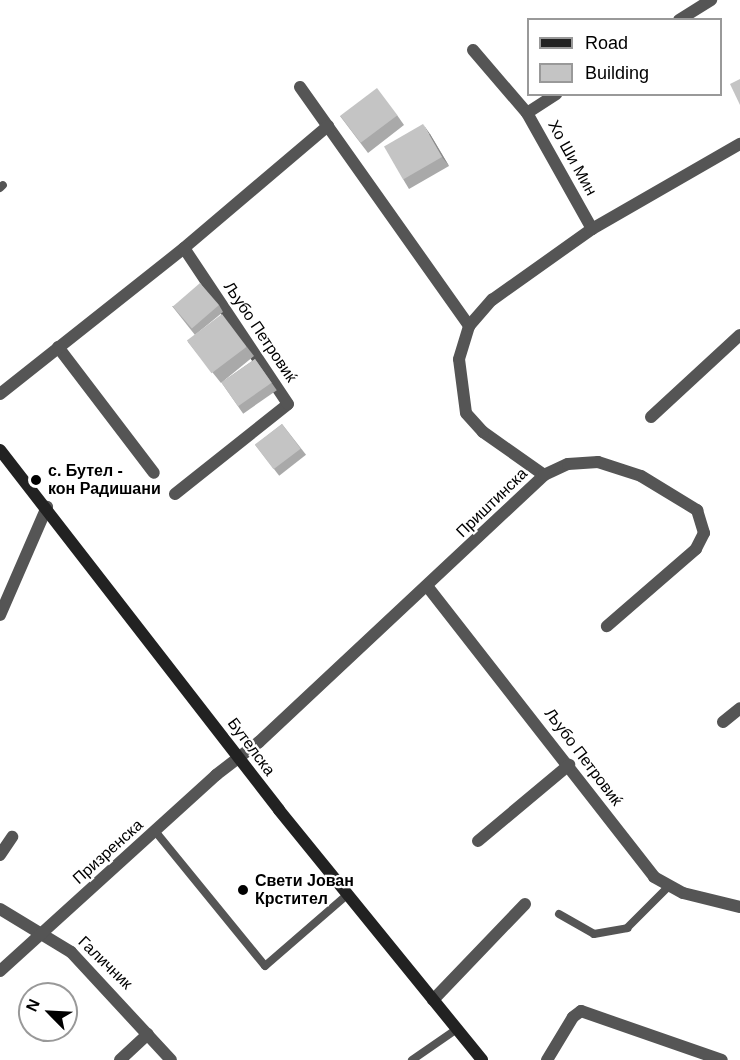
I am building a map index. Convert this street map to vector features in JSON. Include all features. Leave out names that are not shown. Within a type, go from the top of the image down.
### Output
[{"type":"street","points":[[682,18],[711,0]]},
{"type":"street","name":"Хо Ши Мин","points":[[473,50],[527,113],[592,229]]},
{"type":"street","points":[[300,87],[469,326]]},
{"type":"street","points":[[527,113],[553,96]]},
{"type":"street","points":[[0,394],[184,248],[328,126]]},
{"type":"street","name":"Приштинска","points":[[238,757],[427,586],[544,475],[483,432],[466,413],[459,359],[469,326],[492,300],[592,229],[740,144]]},
{"type":"street","name":"Љубо Петровиќ","points":[[175,494],[288,404],[184,248]]},
{"type":"street","points":[[651,417],[740,335]]},
{"type":"street","points":[[58,347],[154,473]]},
{"type":"street","name":"Бутелска","points":[[0,450],[47,507],[238,757],[347,895],[482,1060]]},
{"type":"street","points":[[544,475],[568,464],[598,462],[641,476],[697,510],[704,533],[696,549],[608,626]]},
{"type":"street","points":[[0,615],[47,507]]},
{"type":"street","name":"Љубо Петровиќ","points":[[427,586],[569,765],[654,877],[668,887],[740,908]]},
{"type":"street","points":[[723,722],[740,708]]},
{"type":"street","name":"Призренска","points":[[0,971],[238,757]]},
{"type":"street","points":[[478,841],[569,765]]},
{"type":"street","points":[[0,855],[12,837]]},
{"type":"street","points":[[433,1000],[525,904]]},
{"type":"street","name":"Галичник","points":[[0,909],[71,952],[171,1060]]},
{"type":"street","points":[[547,1060],[573,1017],[581,1011],[722,1060]]},
{"type":"street","points":[[120,1060],[148,1034]]},
{"type":"lane","points":[[155,831],[265,966],[347,895]]},
{"type":"lane","points":[[559,914],[594,934],[627,928],[668,887]]},
{"type":"lane","points":[[412,1060],[457,1029]]},
{"type":"building","points":[[740,79],[740,105],[730,84]]},
{"type":"building","points":[[377,88],[397,115],[361,143],[340,116]]},
{"type":"building","points":[[423,124],[442,157],[403,179],[384,146]]},
{"type":"building","points":[[200,283],[219,305],[192,329],[173,307]]},
{"type":"building","points":[[222,314],[247,347],[212,373],[187,340]]},
{"type":"building","points":[[255,359],[272,383],[238,406],[221,383]]},
{"type":"building","points":[[282,424],[301,449],[274,469],[255,444]]},
{"type":"place","name":"с. Бутел - кон Радишани","points":[[36,480]]},
{"type":"place","name":"Свети Јован Крстител","points":[[243,890]]}]
